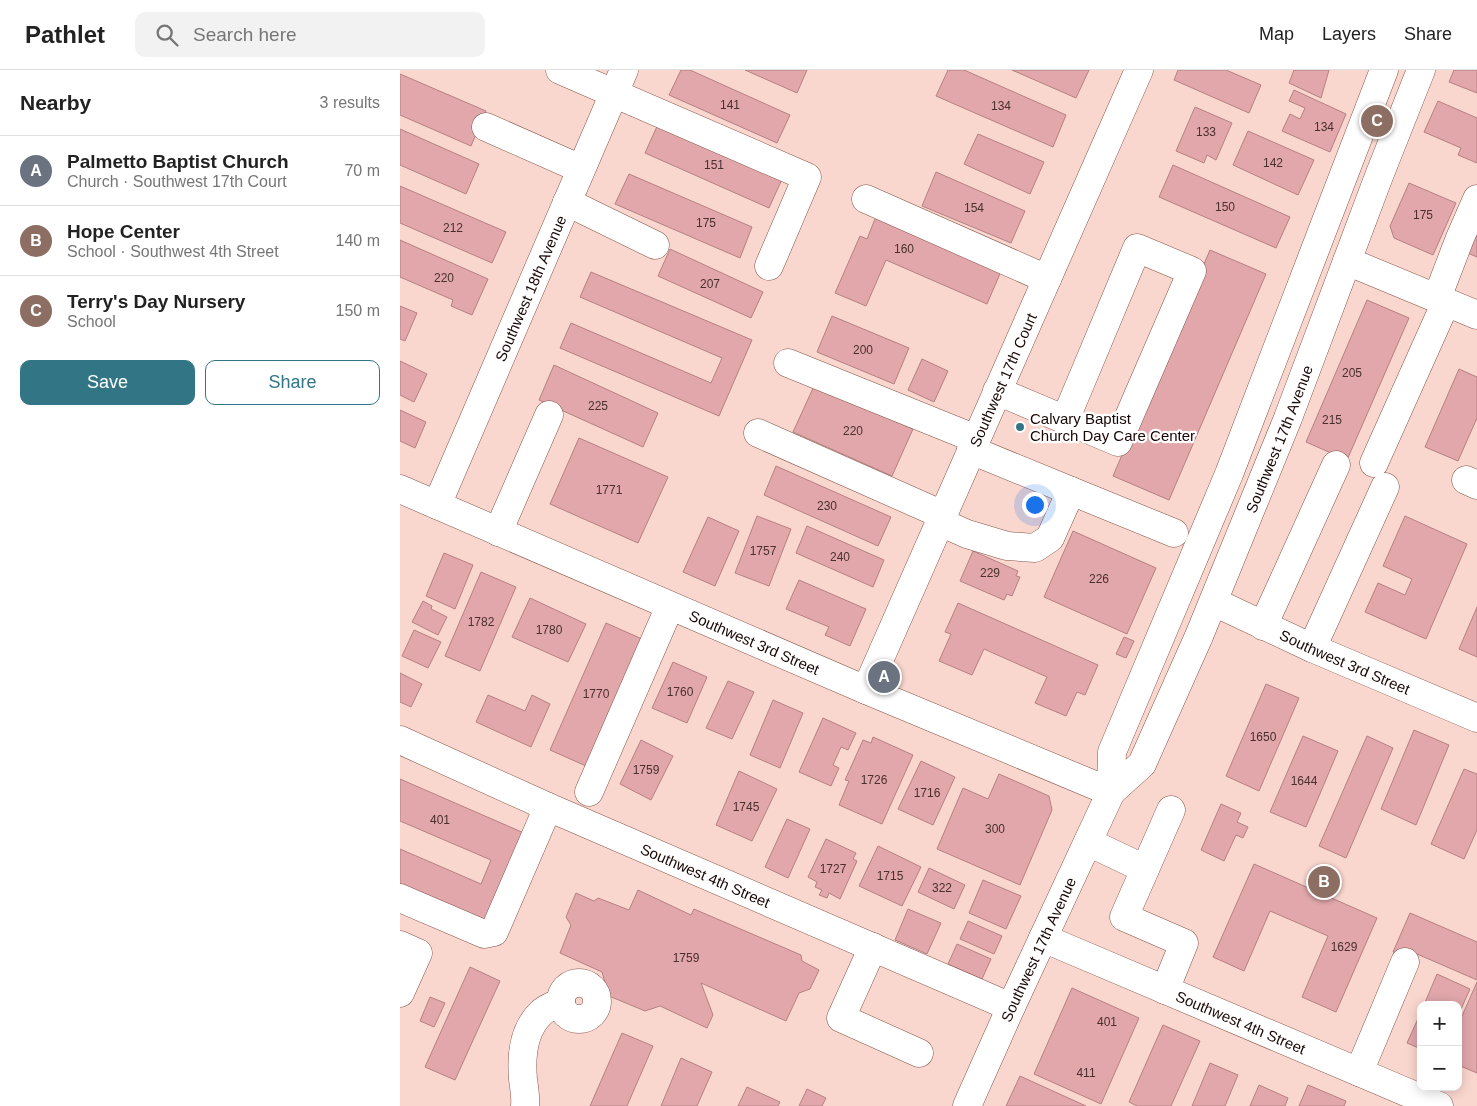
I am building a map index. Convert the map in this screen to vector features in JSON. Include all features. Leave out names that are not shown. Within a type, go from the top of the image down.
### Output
[{"type":"street","points":[[560,70],[619,82],[807,177],[769,266]]},
{"type":"street","name":"Southwest 17th Court","points":[[866,690],[1139,70]]},
{"type":"street","name":"Southwest 17th Avenue","points":[[1111,792],[1112,752],[1197,554],[1309,269],[1384,70]]},
{"type":"street","name":"Southwest 17th Avenue","points":[[967,1106],[1111,792],[1142,764],[1214,602],[1288,418],[1421,70]]},
{"type":"street","name":"Southwest 18th Avenue","points":[[437,506],[619,82]]},
{"type":"street","points":[[486,127],[581,169]]},
{"type":"street","points":[[866,199],[1047,279]]},
{"type":"street","points":[[1374,463],[1442,300],[1460,238],[1477,199]]},
{"type":"street","points":[[567,202],[655,245]]},
{"type":"street","points":[[997,391],[1065,420],[1118,442],[1192,270],[1137,248],[1065,420]]},
{"type":"street","points":[[1309,269],[1332,259],[1347,261],[1477,315]]},
{"type":"street","points":[[788,363],[974,444],[1071,491],[1174,533]]},
{"type":"street","points":[[498,532],[549,415]]},
{"type":"street","points":[[758,433],[941,518],[967,534],[1007,546],[1035,548],[1050,538],[1071,491]]},
{"type":"street","points":[[1263,626],[1336,465]]},
{"type":"street","points":[[1312,648],[1386,487]]},
{"type":"street","name":"Southwest 3rd Street","points":[[400,489],[866,690],[1111,792]]},
{"type":"street","points":[[1197,554],[1203,589],[1214,602]]},
{"type":"street","name":"Southwest 3rd Street","points":[[1214,602],[1312,648],[1477,718]]},
{"type":"street","points":[[589,792],[670,606]]},
{"type":"street","name":"Southwest 4th Street","points":[[400,740],[548,807],[1011,1008]]},
{"type":"street","points":[[400,898],[484,934],[494,932],[548,807]]},
{"type":"street","points":[[1165,990],[1184,943],[1124,917],[1171,810]]},
{"type":"street","points":[[1088,842],[1145,869]]},
{"type":"street","name":"Southwest 4th Street","points":[[1043,938],[1359,1072],[1425,1103]]},
{"type":"street","points":[[400,945],[418,953],[400,993]]},
{"type":"street","points":[[873,947],[842,1018],[919,1053]]},
{"type":"street","points":[[1359,1072],[1405,962]]},
{"type":"street","points":[[525,1106],[522,1067],[527,1033],[533,1022],[542,1012],[561,1002]]},
{"type":"building","points":[[681,70],[690,70],[790,115],[777,143],[669,95]]},
{"type":"building","points":[[745,70],[807,70],[797,93]]},
{"type":"building","points":[[948,70],[964,70],[1066,115],[1053,147],[936,96]]},
{"type":"building","points":[[1012,70],[1089,70],[1076,98]]},
{"type":"building","points":[[1178,70],[1226,70],[1261,85],[1249,113],[1174,80]]},
{"type":"building","points":[[1294,70],[1329,70],[1321,98],[1289,83]]},
{"type":"building","points":[[1454,70],[1477,70],[1477,93],[1449,82]]},
{"type":"building","points":[[400,74],[486,111],[471,146],[400,115]]},
{"type":"building","points":[[1294,90],[1346,114],[1330,152],[1282,131],[1290,114],[1300,119],[1305,108],[1289,101]]},
{"type":"building","points":[[1438,101],[1477,118],[1477,163],[1458,155],[1461,148],[1424,132]]},
{"type":"building","points":[[1195,107],[1232,123],[1216,160],[1207,155],[1204,163],[1176,151]]},
{"type":"building","points":[[659,122],[783,177],[769,208],[645,153]]},
{"type":"building","points":[[400,129],[479,164],[466,194],[400,165]]},
{"type":"building","points":[[1248,131],[1314,160],[1298,195],[1233,165]]},
{"type":"building","points":[[978,134],[1044,162],[1030,194],[964,164]]},
{"type":"building","points":[[1173,165],[1290,217],[1276,248],[1159,197]]},
{"type":"building","points":[[936,172],[1025,211],[1011,243],[922,206]]},
{"type":"building","points":[[629,174],[752,227],[740,258],[615,204]]},
{"type":"building","points":[[1409,183],[1456,203],[1433,255],[1394,238],[1390,226]]},
{"type":"building","points":[[400,186],[506,232],[492,263],[400,223]]},
{"type":"building","points":[[1477,205],[1477,257],[1458,249]]},
{"type":"building","points":[[877,214],[1002,269],[987,304],[886,260],[866,306],[835,293],[860,236],[867,239]]},
{"type":"building","points":[[400,240],[488,279],[472,315],[451,306],[453,300],[400,277]]},
{"type":"building","points":[[670,249],[763,292],[751,318],[658,276]]},
{"type":"building","points":[[1210,250],[1266,274],[1169,500],[1113,476]]},
{"type":"building","points":[[591,272],[752,340],[719,416],[560,348],[571,323],[711,383],[722,358],[580,297]]},
{"type":"building","points":[[1367,300],[1409,318],[1347,460],[1306,442]]},
{"type":"building","points":[[400,306],[417,313],[405,341],[400,339]]},
{"type":"building","points":[[832,316],[909,348],[894,384],[817,352]]},
{"type":"building","points":[[922,359],[948,371],[934,402],[908,390]]},
{"type":"building","points":[[400,361],[427,374],[414,402],[400,395]]},
{"type":"building","points":[[554,365],[658,413],[643,447],[539,400]]},
{"type":"building","points":[[1459,369],[1477,377],[1477,418],[1458,461],[1425,447]]},
{"type":"building","points":[[814,386],[913,429],[892,476],[793,432]]},
{"type":"building","points":[[400,410],[426,422],[415,448],[400,441]]},
{"type":"building","points":[[579,438],[668,477],[638,543],[550,504]]},
{"type":"building","points":[[776,466],[891,517],[878,546],[764,495]]},
{"type":"building","points":[[757,516],[791,529],[769,586],[735,573]]},
{"type":"building","points":[[1405,516],[1467,544],[1426,639],[1365,612],[1378,583],[1405,595],[1412,579],[1383,566]]},
{"type":"building","points":[[708,517],[739,531],[715,586],[683,572]]},
{"type":"building","points":[[807,526],[884,560],[873,587],[796,553]]},
{"type":"building","points":[[1073,531],[1156,568],[1127,634],[1044,597]]},
{"type":"building","points":[[973,551],[1018,571],[1016,576],[1020,577],[1012,596],[1007,594],[1004,600],[960,581]]},
{"type":"building","points":[[444,553],[473,565],[455,609],[426,596]]},
{"type":"building","points":[[481,572],[516,587],[480,671],[445,656]]},
{"type":"building","points":[[799,580],[866,609],[850,646],[825,635],[829,627],[786,609]]},
{"type":"building","points":[[530,598],[586,624],[568,662],[512,637]]},
{"type":"building","points":[[423,601],[432,606],[431,609],[447,617],[438,635],[412,622]]},
{"type":"building","points":[[958,603],[1098,665],[1085,695],[1077,692],[1066,716],[1035,703],[1047,677],[984,649],[972,675],[939,661],[951,634],[945,632]]},
{"type":"building","points":[[1477,607],[1477,657],[1459,649]]},
{"type":"building","points":[[606,623],[642,639],[586,766],[550,750]]},
{"type":"building","points":[[414,630],[441,642],[428,668],[402,656]]},
{"type":"building","points":[[1124,637],[1134,641],[1126,658],[1116,654]]},
{"type":"building","points":[[673,662],[707,677],[687,723],[652,708]]},
{"type":"building","points":[[400,673],[422,684],[411,707],[400,702]]},
{"type":"building","points":[[728,681],[754,692],[732,739],[706,728]]},
{"type":"building","points":[[1266,684],[1299,698],[1259,791],[1226,776]]},
{"type":"building","points":[[488,695],[525,711],[532,695],[550,704],[531,747],[476,722]]},
{"type":"building","points":[[773,700],[803,713],[780,768],[750,755]]},
{"type":"building","points":[[823,718],[856,733],[848,750],[841,747],[833,765],[839,768],[831,786],[799,772]]},
{"type":"building","points":[[1414,730],[1449,745],[1416,825],[1381,809]]},
{"type":"building","points":[[1303,736],[1338,751],[1306,827],[1270,812]]},
{"type":"building","points":[[1367,736],[1393,748],[1346,858],[1319,846]]},
{"type":"building","points":[[873,737],[913,755],[882,824],[839,805],[849,781],[845,780],[863,740],[871,743]]},
{"type":"building","points":[[641,740],[673,756],[651,800],[620,784]]},
{"type":"building","points":[[921,761],[955,777],[933,825],[898,809]]},
{"type":"building","points":[[1464,769],[1477,774],[1477,830],[1464,859],[1431,844]]},
{"type":"building","points":[[739,771],[777,789],[752,841],[716,825]]},
{"type":"building","points":[[999,774],[1049,796],[1052,810],[1020,885],[937,849],[963,788],[988,799]]},
{"type":"building","points":[[400,779],[524,833],[482,928],[400,892],[400,849],[481,884],[491,860],[400,821]]},
{"type":"building","points":[[1221,804],[1241,813],[1237,822],[1248,827],[1243,838],[1236,835],[1224,861],[1201,850]]},
{"type":"building","points":[[787,819],[810,829],[788,878],[765,867]]},
{"type":"building","points":[[826,839],[856,853],[853,859],[857,861],[840,899],[829,893],[827,898],[819,895],[822,890],[815,887],[817,882],[808,877]]},
{"type":"building","points":[[878,846],[921,867],[902,906],[859,886]]},
{"type":"building","points":[[1254,864],[1377,918],[1336,1012],[1302,997],[1328,936],[1270,911],[1244,971],[1213,957]]},
{"type":"building","points":[[929,868],[965,885],[954,909],[918,892]]},
{"type":"building","points":[[983,880],[1021,896],[1006,929],[969,913]]},
{"type":"building","points":[[638,890],[691,915],[694,909],[801,955],[802,961],[819,970],[810,989],[799,993],[786,1021],[701,983],[713,1015],[707,1028],[660,1006],[645,1011],[609,996],[602,972],[560,953],[571,925],[566,917],[576,893],[594,901],[598,898],[629,910]]},
{"type":"building","points":[[908,909],[941,923],[927,954],[895,940]]},
{"type":"building","points":[[1410,913],[1477,942],[1477,980],[1417,954],[1414,960],[1393,952]]},
{"type":"building","points":[[968,921],[1002,936],[994,954],[960,939]]},
{"type":"building","points":[[957,944],[991,959],[982,979],[948,964]]},
{"type":"building","points":[[470,967],[500,981],[455,1080],[425,1067]]},
{"type":"building","points":[[1437,974],[1470,989],[1462,1007],[1462,1001],[1426,1001]]},
{"type":"building","points":[[1477,982],[1477,1073],[1462,1067],[1462,1016]]},
{"type":"building","points":[[1072,988],[1139,1018],[1101,1104],[1034,1074]]},
{"type":"building","points":[[430,997],[445,1003],[434,1027],[420,1021]]},
{"type":"building","points":[[1417,1021],[1417,1047],[1407,1043]]},
{"type":"building","points":[[1163,1025],[1200,1041],[1171,1106],[1137,1106],[1129,1102]]},
{"type":"building","points":[[622,1033],[653,1046],[627,1106],[590,1106]]},
{"type":"building","points":[[681,1058],[712,1072],[697,1106],[661,1106]]},
{"type":"building","points":[[1210,1063],[1238,1075],[1225,1106],[1192,1106]]},
{"type":"building","points":[[1020,1076],[1086,1106],[1006,1106]]},
{"type":"building","points":[[1259,1085],[1288,1098],[1285,1106],[1250,1106]]},
{"type":"building","points":[[1308,1085],[1346,1101],[1344,1106],[1299,1106]]},
{"type":"building","points":[[747,1087],[780,1102],[778,1106],[738,1106]]},
{"type":"building","points":[[807,1089],[826,1098],[822,1106],[799,1106]]},
{"type":"place","name":"Terry's Day Nursery","points":[[1377,121]]},
{"type":"place","name":"Calvary Baptist Church Day Care Center","points":[[1020,427]]},
{"type":"place","name":"Palmetto Baptist Church","points":[[884,677]]},
{"type":"place","name":"Hope Center","points":[[1324,882]]}]
